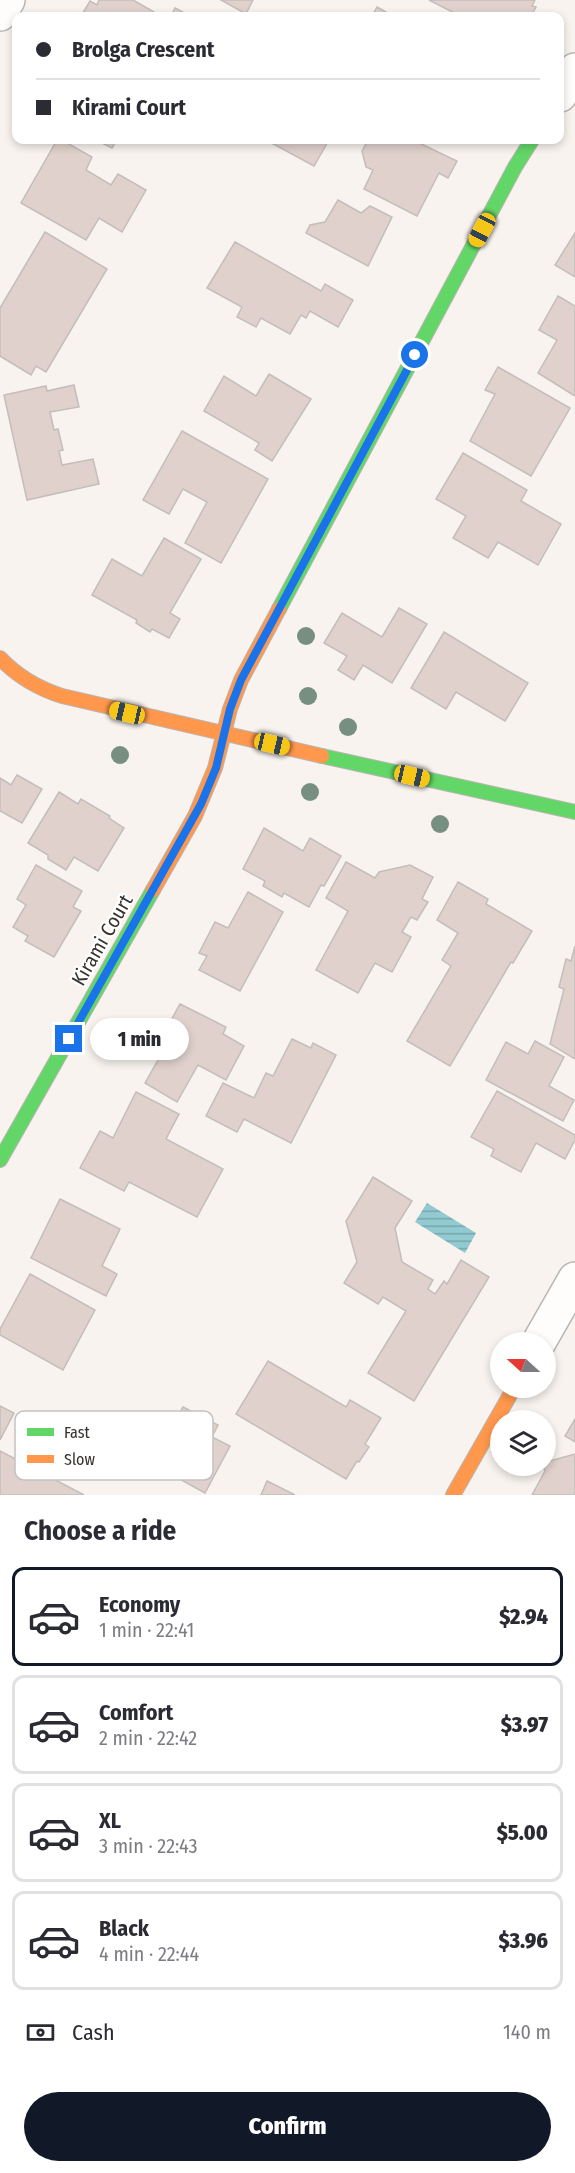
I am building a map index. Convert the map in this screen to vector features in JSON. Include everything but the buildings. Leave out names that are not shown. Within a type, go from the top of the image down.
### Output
[{"type":"street","points":[[0,14],[8,0]]},
{"type":"street","points":[[564,88],[575,70]]},
{"type":"street","name":"Kirami Court","points":[[0,1160],[195,816],[216,768],[236,690],[244,673],[515,167],[529,144]]},
{"type":"street","points":[[0,658],[30,684],[57,695],[575,813]]},
{"type":"street","points":[[545,1332],[575,1279]]},
{"type":"street","points":[[453,1495],[508,1398]]},
{"type":"water","points":[[427,1203],[476,1233],[465,1253],[415,1222]]},
{"type":"traffic: fast","points":[[279,609],[515,167],[529,144]]},
{"type":"traffic: fast","points":[[322,756],[575,812]]},
{"type":"traffic: fast","points":[[0,1160],[153,890]]},
{"type":"traffic: slow","points":[[153,890],[195,816],[215,768],[230,709],[241,680],[279,609]]},
{"type":"traffic: slow","points":[[0,658],[28,681],[62,696],[322,756]]},
{"type":"traffic: slow","points":[[453,1495],[508,1398]]},
{"type":"route","points":[[69,1039],[195,816],[216,768],[236,690],[415,355]]}]
